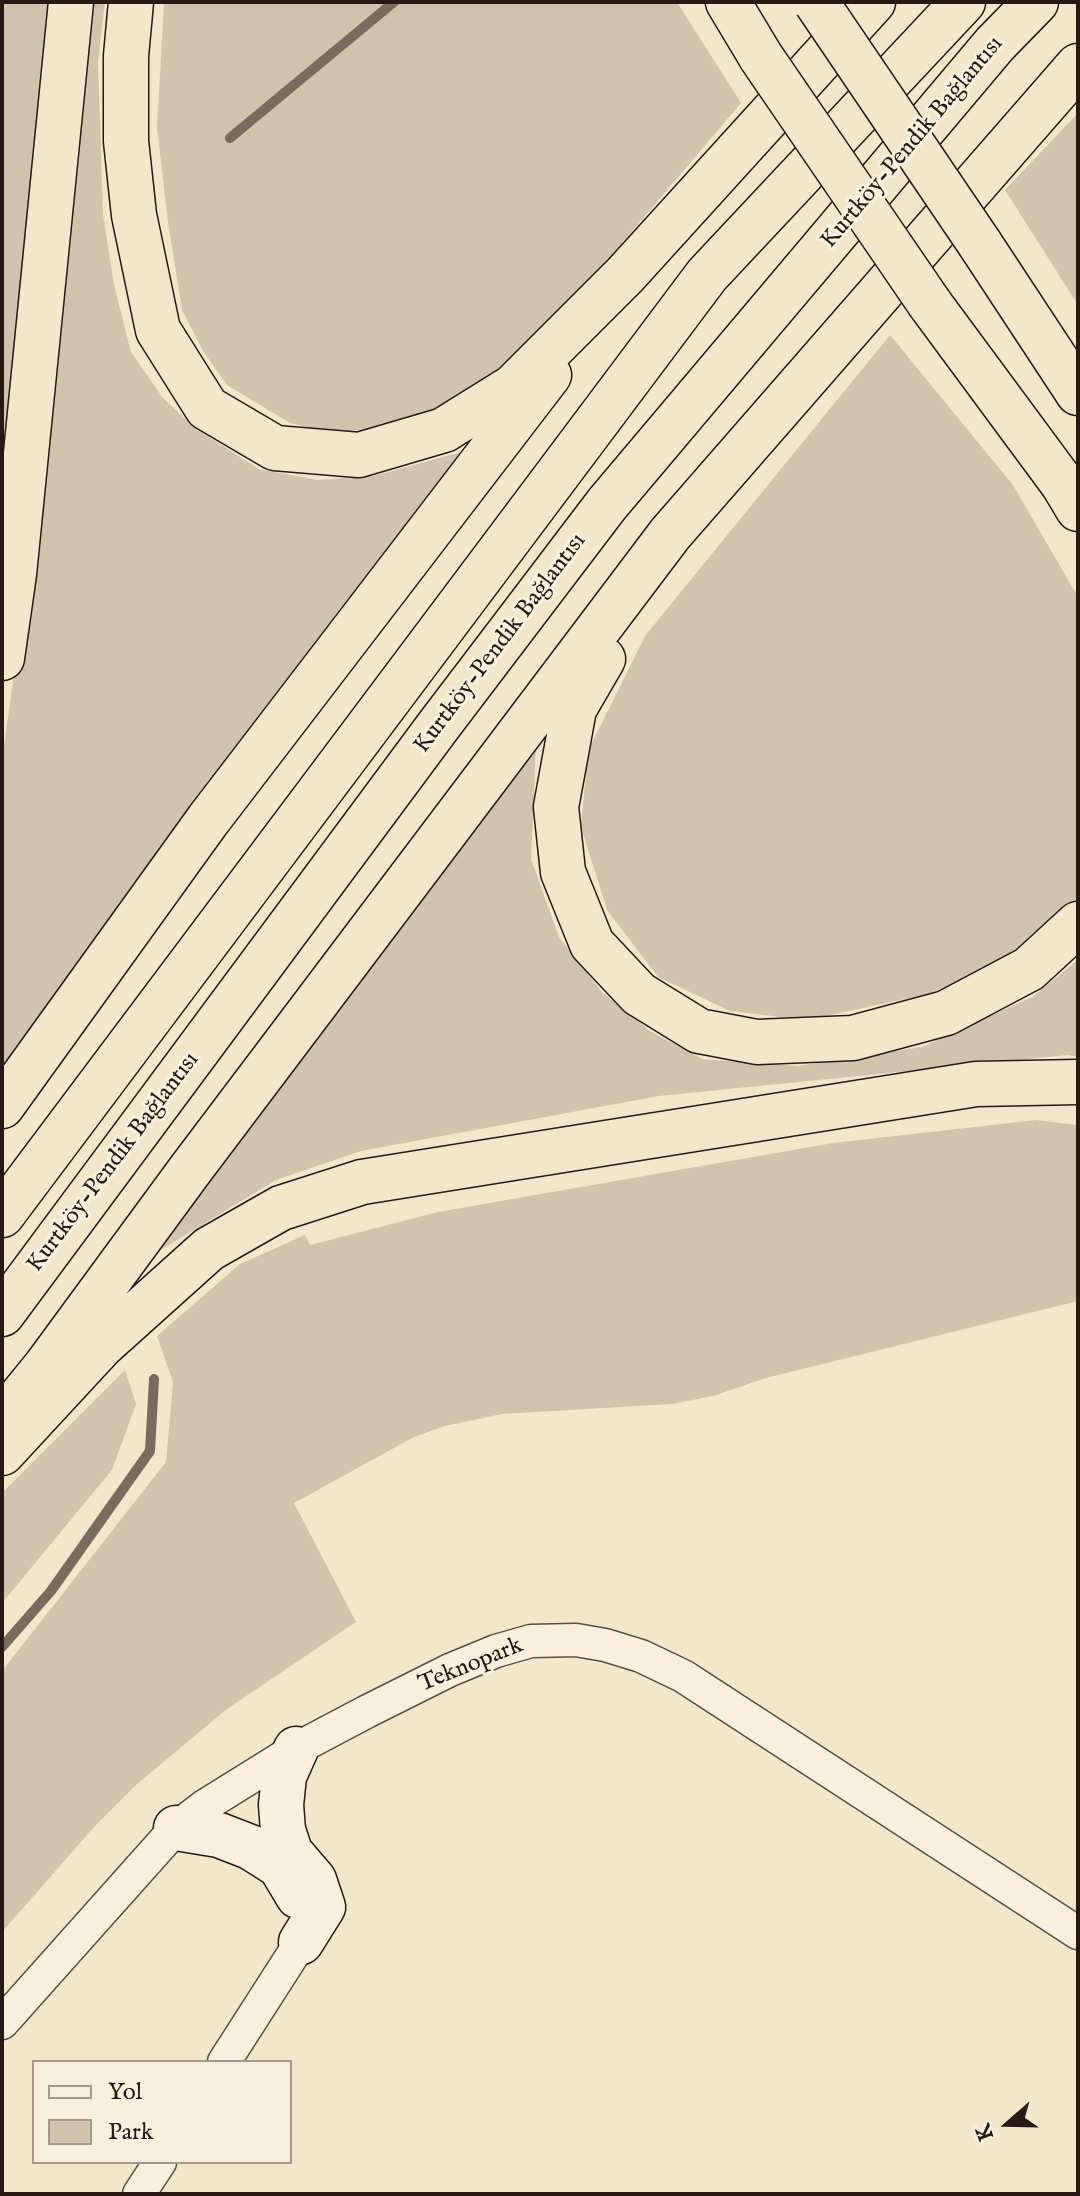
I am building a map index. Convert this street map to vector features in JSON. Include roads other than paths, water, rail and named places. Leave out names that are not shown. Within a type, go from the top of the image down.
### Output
[{"type":"highway","points":[[2,658],[14,574],[71,2]]},
{"type":"highway","points":[[131,2],[126,56],[126,141],[134,215],[158,330],[207,408],[275,448],[359,455],[444,430],[513,387],[625,275],[873,2]]},
{"type":"highway","points":[[728,2],[761,57],[930,304],[1070,496],[1078,529]]},
{"type":"highway","points":[[816,2],[1078,393]]},
{"type":"highway","points":[[2,1215],[707,275],[963,2]]},
{"type":"highway","name":"Kurtköy-Pendik Bağlantısı","points":[[2,1314],[607,504],[985,56],[1036,2]]},
{"type":"highway","points":[[2,1420],[46,1366],[190,1170],[670,534],[1078,66]]},
{"type":"highway","points":[[980,244],[1078,348]]},
{"type":"highway","points":[[2,1106],[208,820],[625,275]]},
{"type":"highway","points":[[670,534],[574,709],[556,807],[563,872],[592,944],[639,994],[699,1031],[757,1042],[853,1038],[946,1013],[1029,969],[1078,924]]},
{"type":"highway","points":[[2,1453],[101,1346],[209,1249],[281,1208],[362,1182],[976,1084],[1078,1082]]},
{"type":"street","name":"Teknopark","points":[[2,2023],[176,1828],[233,1786],[296,1749],[450,1670],[531,1641],[576,1640],[605,1645],[641,1656],[683,1676],[1078,1933]]},
{"type":"street","points":[[225,2060],[323,1907],[314,1880],[290,1852],[283,1830],[283,1781],[296,1749]]},
{"type":"street","points":[[176,1828],[219,1835],[250,1847],[280,1866],[301,1900],[301,1942]]},
{"type":"street","points":[[139,2194],[159,2164]]},
{"type":"waterway","points":[[230,138],[394,2]]},
{"type":"waterway","points":[[2,1647],[51,1591],[150,1451],[154,1379]]}]
